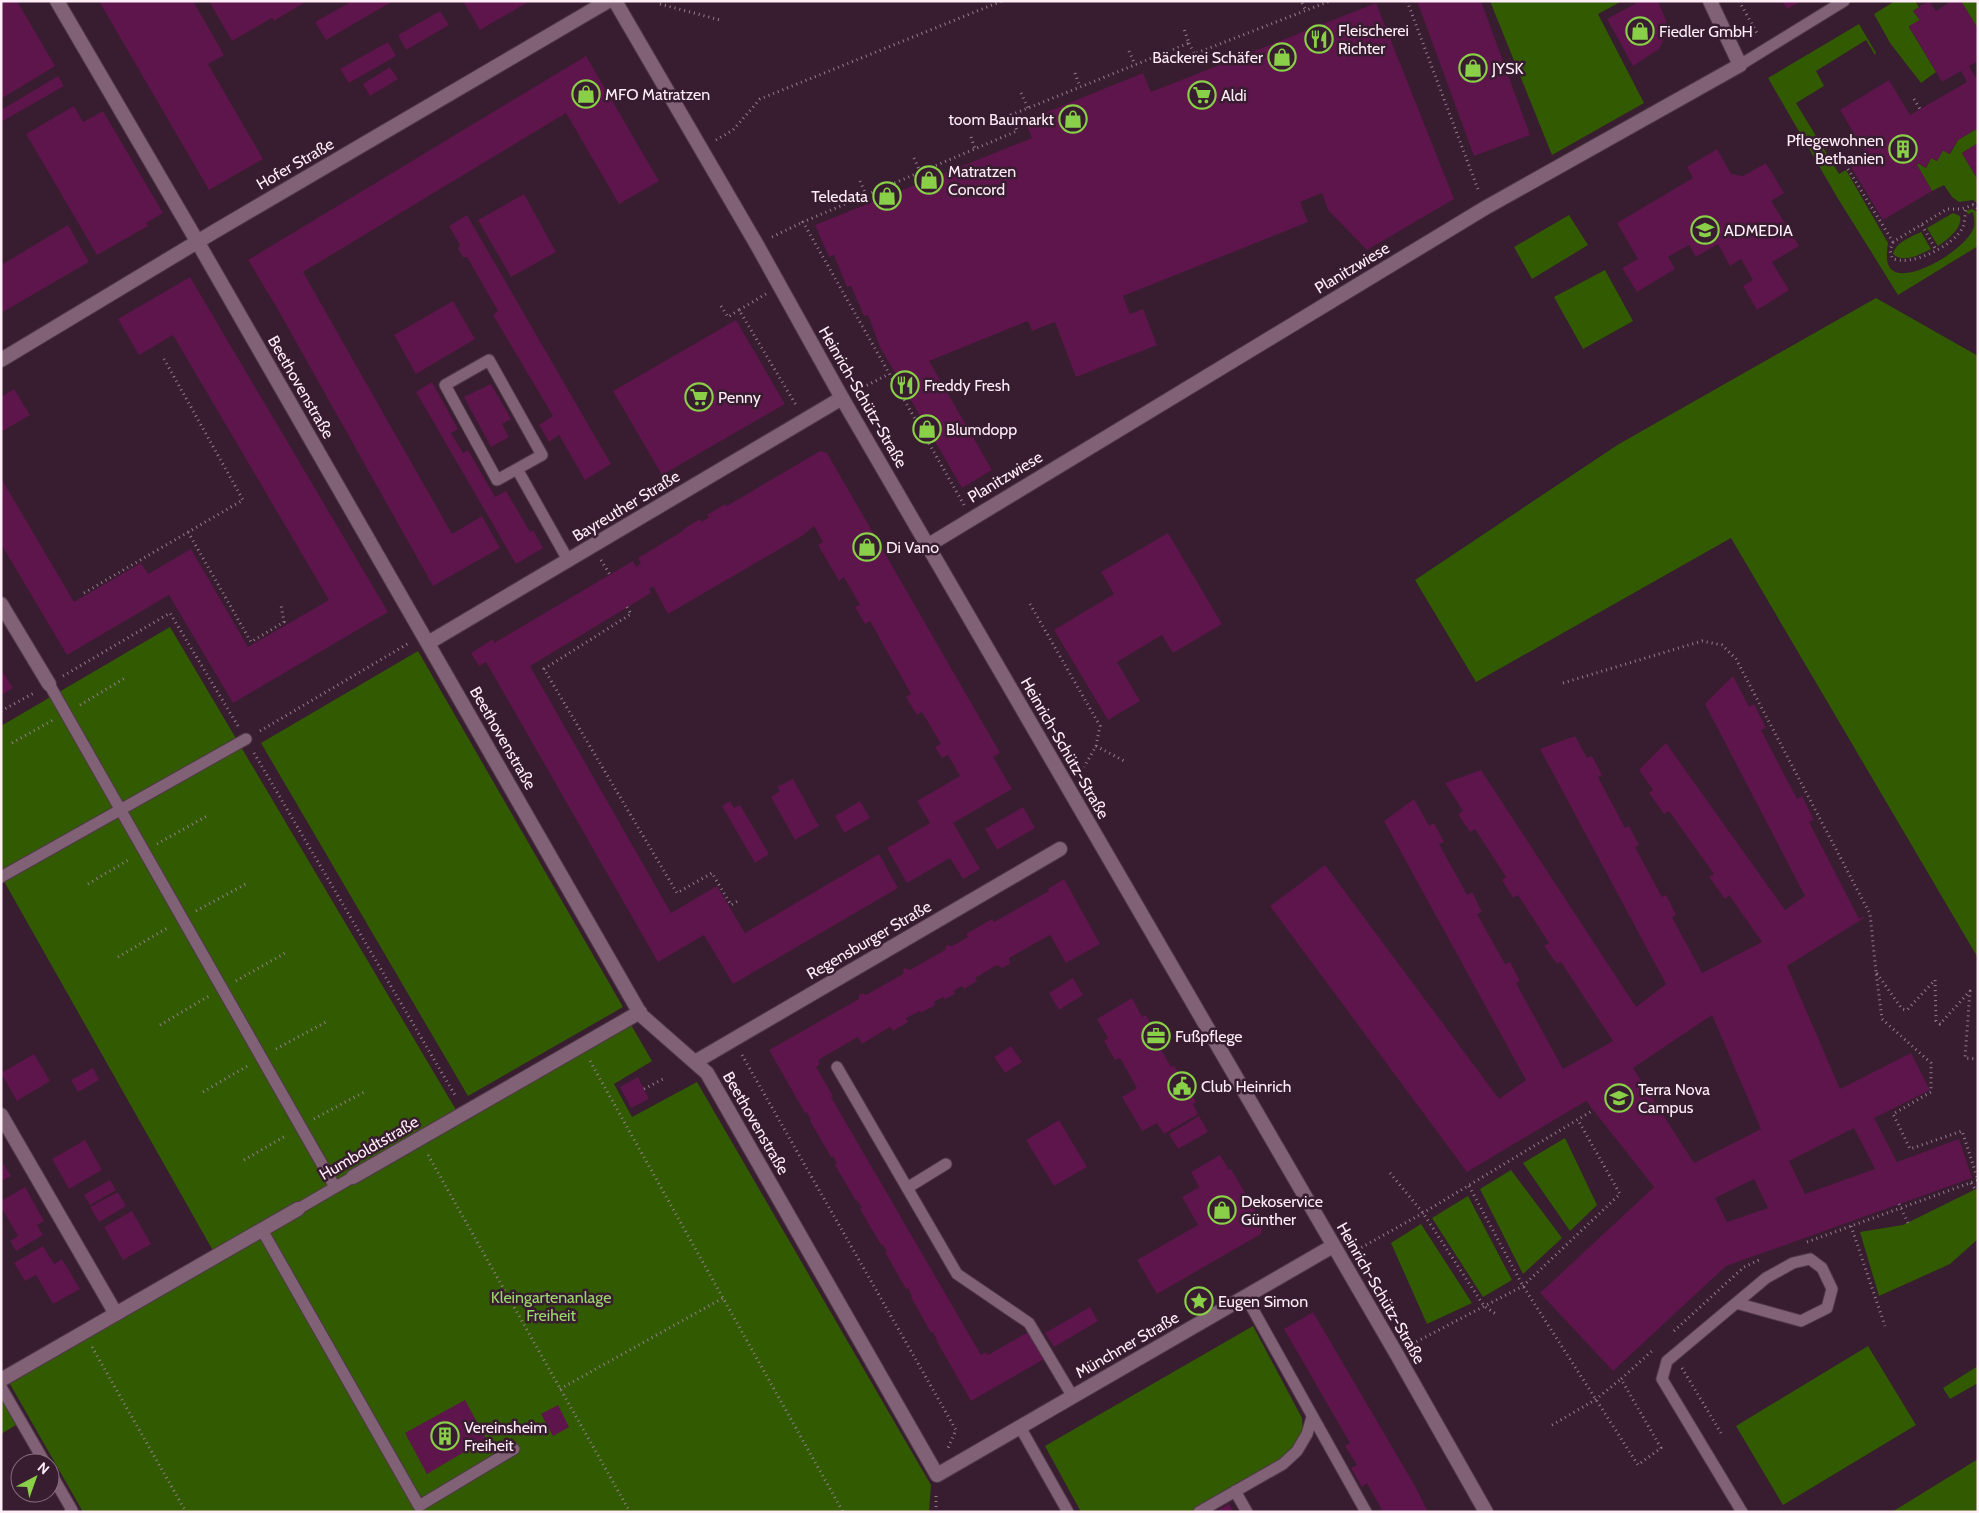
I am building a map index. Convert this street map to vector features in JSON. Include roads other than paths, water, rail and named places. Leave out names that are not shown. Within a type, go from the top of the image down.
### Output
[{"type":"street","name":"Beethovenstraße","points":[[57,1],[640,1012],[707,1072],[937,1475]]},
{"type":"street","name":"Hofer Straße","points":[[1,360],[197,242],[608,1]]},
{"type":"street","name":"Heinrich-Schütz-Straße","points":[[615,1],[757,245],[927,546],[1396,1353],[1486,1512]]},
{"type":"street","points":[[1710,1],[1740,64]]},
{"type":"street","name":"Planitzwiese","points":[[927,546],[1485,208],[1740,64]]},
{"type":"street","name":"Bayreuther Straße","points":[[426,639],[568,560],[842,398]]},
{"type":"street","points":[[1,604],[49,684]]},
{"type":"street","name":"Regensburger Straße","points":[[695,1062],[1060,849]]},
{"type":"street","name":"Humboldtstraße","points":[[353,1177],[640,1012]]},
{"type":"street","points":[[1,1115],[116,1314]]},
{"type":"street","name":"Humboldtstraße","points":[[1,1380],[298,1209]]},
{"type":"street","name":"Münchner Straße","points":[[937,1475],[1333,1246]]},
{"type":"lane","points":[[1740,64],[1844,1]]},
{"type":"lane","points":[[489,360],[542,455],[518,469],[497,480],[445,385],[489,360]]},
{"type":"lane","points":[[518,469],[568,560]]},
{"type":"lane","points":[[49,684],[335,1188]]},
{"type":"lane","points":[[1,878],[246,739]]},
{"type":"lane","points":[[837,1067],[957,1274],[1029,1323],[1073,1397]]},
{"type":"lane","points":[[907,1188],[946,1164]]},
{"type":"lane","name":"Humboldtstraße","points":[[298,1209],[353,1177]]},
{"type":"lane","points":[[262,1230],[419,1506],[514,1449]]},
{"type":"lane","points":[[1736,1303],[1801,1321],[1827,1308],[1832,1288],[1822,1268],[1810,1259],[1793,1262],[1766,1278],[1736,1303],[1667,1361],[1662,1379],[1742,1512]]},
{"type":"lane","points":[[1246,1296],[1366,1512]]},
{"type":"lane","points":[[1,1386],[39,1453]]},
{"type":"lane","points":[[1199,1512],[1284,1464],[1304,1439],[1312,1416]]},
{"type":"lane","points":[[1020,1427],[1068,1512]]},
{"type":"lane","points":[[60,1489],[72,1510],[70,1512]]},
{"type":"lane","points":[[1235,1491],[1247,1512]]},
{"type":"place","name":"Fiedler GmbH","points":[[1640,31]]},
{"type":"place","name":"Fleischerei Richter","points":[[1319,39]]},
{"type":"place","name":"Bäckerei Schäfer","points":[[1282,57]]},
{"type":"place","name":"JYSK","points":[[1473,68]]},
{"type":"place","name":"MFO Matratzen","points":[[586,94]]},
{"type":"place","name":"Aldi","points":[[1202,95]]},
{"type":"place","name":"toom Baumarkt","points":[[1073,119]]},
{"type":"place","name":"Pflegewohnen Bethanien","points":[[1903,149]]},
{"type":"place","name":"Matratzen Concord","points":[[929,180]]},
{"type":"place","name":"Teledata","points":[[887,196]]},
{"type":"place","name":"ADMEDIA","points":[[1705,230]]},
{"type":"place","name":"Freddy Fresh","points":[[905,385]]},
{"type":"place","name":"Penny","points":[[699,397]]},
{"type":"place","name":"Blumdopp","points":[[927,429]]},
{"type":"place","name":"Di Vano","points":[[867,547]]},
{"type":"place","name":"Fußpflege","points":[[1156,1036]]},
{"type":"place","name":"Club Heinrich","points":[[1182,1086]]},
{"type":"place","name":"Terra Nova Campus","points":[[1619,1098]]},
{"type":"place","name":"Dekoservice Günther","points":[[1222,1210]]},
{"type":"place","name":"Eugen Simon","points":[[1199,1301]]},
{"type":"place","name":"Vereinsheim Freiheit","points":[[445,1436]]},
{"type":"park label","name":"Kleingartenanlage Freiheit","points":[[551,1306]]}]
